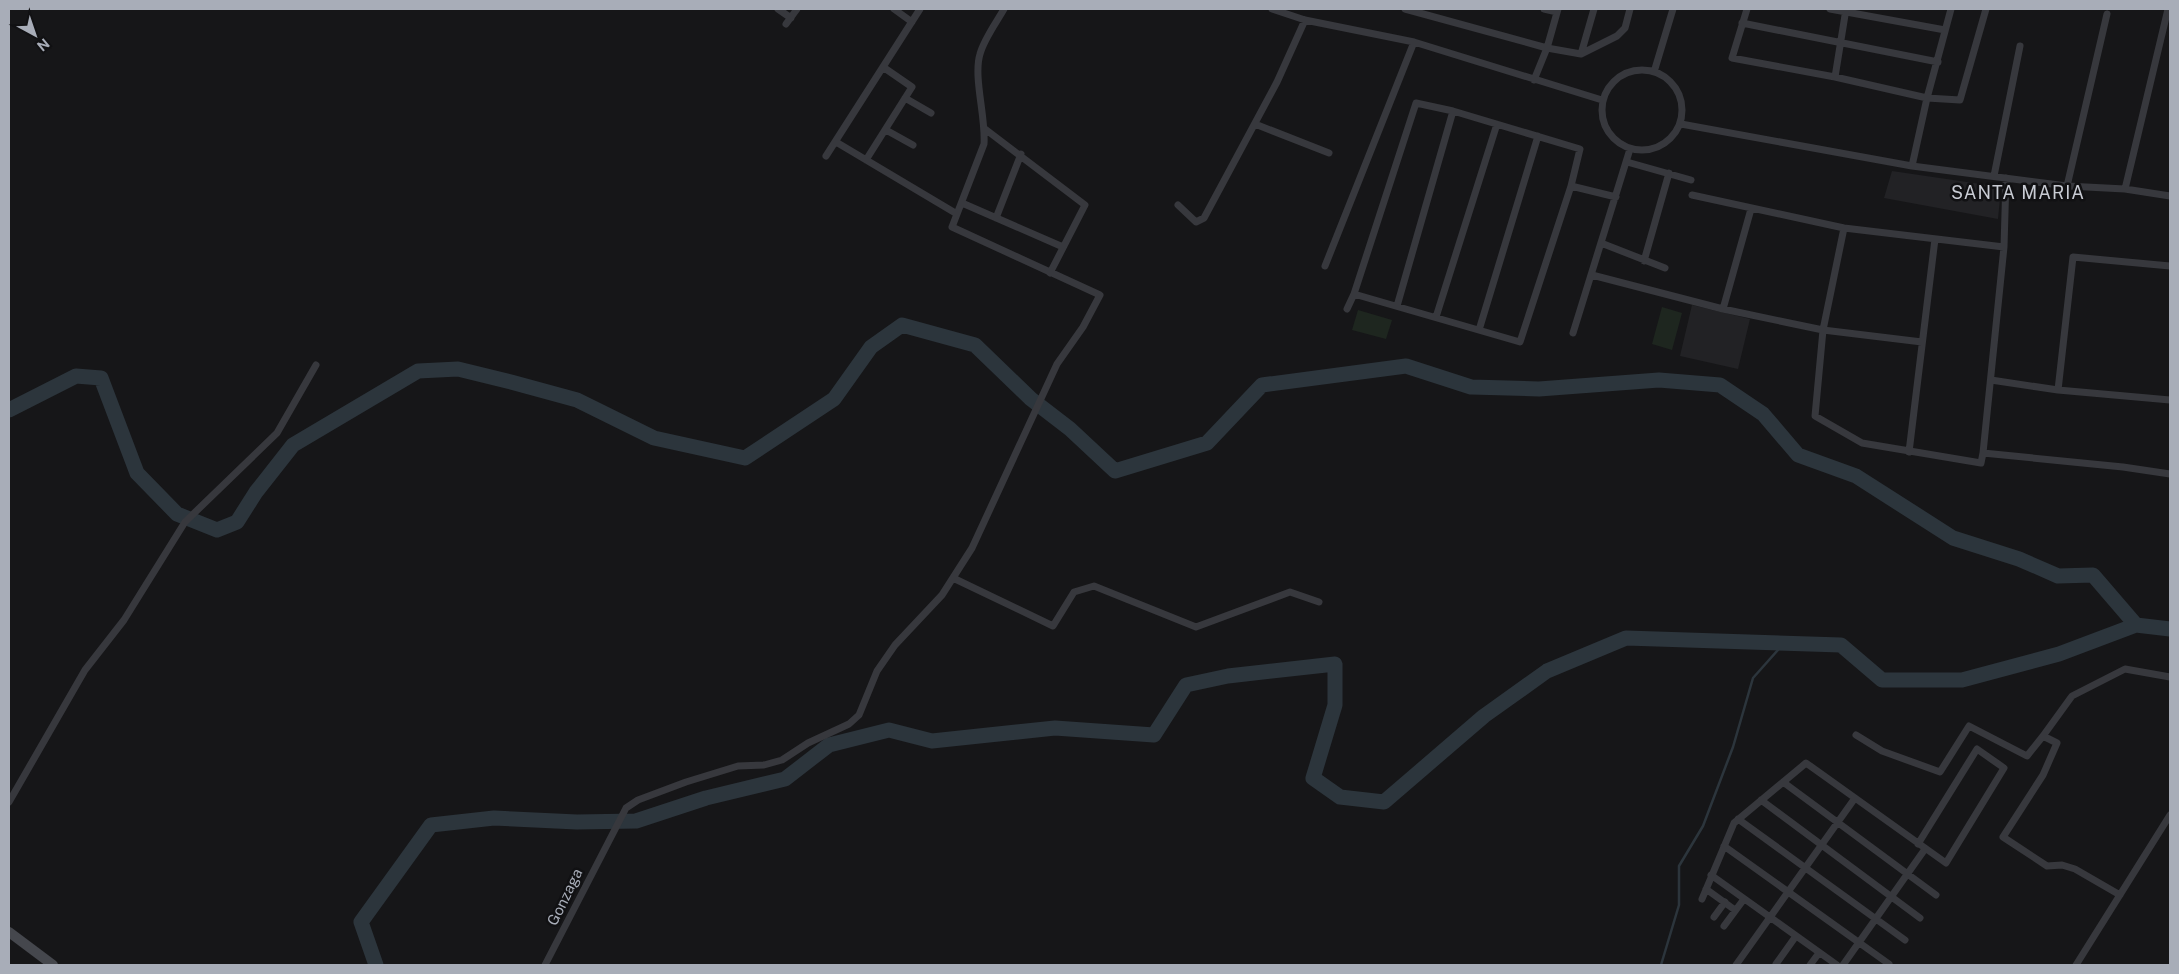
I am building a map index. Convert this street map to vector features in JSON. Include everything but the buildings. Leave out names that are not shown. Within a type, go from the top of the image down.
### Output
[{"type":"street","points":[[778,9],[791,18]]},
{"type":"street","points":[[786,24],[797,9]]},
{"type":"street","points":[[894,9],[912,22]]},
{"type":"street","points":[[826,156],[920,9]]},
{"type":"street","points":[[985,129],[1085,205],[1050,273],[952,227],[984,144],[985,129],[978,66],[980,52],[1004,9]]},
{"type":"street","points":[[1272,9],[1305,20],[1414,42],[1602,100]]},
{"type":"street","points":[[1405,9],[1547,48],[1581,54],[1618,36],[1625,28],[1630,9]]},
{"type":"street","points":[[1534,80],[1547,48],[1558,10],[1544,9]]},
{"type":"street","points":[[1581,54],[1594,9]]},
{"type":"street","points":[[1654,72],[1673,9]]},
{"type":"street","points":[[1747,9],[1732,58],[1835,77],[1927,98],[1960,100],[1986,9]]},
{"type":"street","points":[[1830,9],[1846,10],[1945,30]]},
{"type":"street","points":[[1912,166],[1927,98],[1951,9]]},
{"type":"street","points":[[2125,190],[2168,9]]},
{"type":"street","points":[[1835,77],[1846,10]]},
{"type":"street","points":[[2067,186],[2107,14]]},
{"type":"street","points":[[1178,205],[1196,222],[1204,218],[1255,124],[1305,20]]},
{"type":"street","points":[[1742,23],[1938,62]]},
{"type":"street","points":[[1325,266],[1414,42]]},
{"type":"street","points":[[1994,176],[2020,46]]},
{"type":"street","points":[[866,160],[912,87],[883,67]]},
{"type":"street","points":[[1644,70],[1654,72],[1665,77],[1675,86],[1681,98],[1683,108],[1680,124],[1674,135],[1664,145],[1647,151],[1630,150],[1617,143],[1606,130],[1602,115],[1602,100],[1609,87],[1619,78],[1630,72],[1644,70]]},
{"type":"street","points":[[905,98],[931,113]]},
{"type":"street","points":[[1347,309],[1354,294],[1416,103],[1453,111],[1580,149],[1571,186],[1520,342],[1354,294]]},
{"type":"street","points":[[1396,306],[1453,111]]},
{"type":"street","points":[[1255,124],[1329,153]]},
{"type":"street","points":[[1436,317],[1497,124]]},
{"type":"street","points":[[1680,124],[1912,166],[2067,186],[2125,190],[2170,196]]},
{"type":"street","points":[[886,130],[913,146]]},
{"type":"street","points":[[1479,330],[1538,136]]},
{"type":"street","points":[[836,142],[957,214]]},
{"type":"street","points":[[1574,333],[1630,150]]},
{"type":"street","points":[[996,218],[1020,154]]},
{"type":"street","points":[[1627,162],[1691,180]]},
{"type":"street","points":[[1644,261],[1669,173]]},
{"type":"street","points":[[1844,228],[1823,330],[1815,416],[1862,443],[1981,463],[2004,247],[2006,178]]},
{"type":"street","points":[[1571,186],[1616,198]]},
{"type":"street","points":[[1692,195],[1844,228],[2004,247]]},
{"type":"street","points":[[962,202],[1063,247]]},
{"type":"street","points":[[1723,309],[1751,209]]},
{"type":"street","points":[[1909,452],[1935,239]]},
{"type":"street","points":[[1601,243],[1664,268]]},
{"type":"street","points":[[2058,390],[2073,257],[2170,266]]},
{"type":"street","name":"Gonzaga","points":[[545,965],[626,808],[638,800],[677,785],[738,766],[764,765],[782,760],[808,743],[850,724],[859,716],[877,671],[895,645],[942,595],[972,548],[1032,421],[1042,395],[1058,364],[1083,327],[1100,295],[1050,273]]},
{"type":"street","points":[[1592,275],[1723,309],[1823,330],[1922,342]]},
{"type":"street","points":[[9,802],[85,670],[124,620],[185,522],[277,434],[316,365]]},
{"type":"street","points":[[1990,380],[2058,390],[2170,400]]},
{"type":"street","points":[[1983,453],[2123,467],[2170,474]]},
{"type":"street","points":[[953,578],[1053,626],[1074,592],[1094,586],[1196,627],[1290,592],[1319,602]]},
{"type":"street","points":[[1856,736],[1882,750],[1940,772],[1969,726],[2027,756],[2072,696],[2124,669],[2170,677]]},
{"type":"street","points":[[2043,736],[2057,743],[2043,775],[2003,837],[2047,866],[2062,865],[2075,869],[2120,895]]},
{"type":"street","points":[[1702,899],[1734,823],[1806,763],[1855,798],[1918,844],[1925,849],[1946,863],[2004,768],[1976,749],[1918,844]]},
{"type":"street","points":[[1783,782],[1936,895]]},
{"type":"street","points":[[1736,965],[1855,798]]},
{"type":"street","points":[[1761,800],[1920,918]]},
{"type":"street","points":[[2076,965],[2170,815]]},
{"type":"street","points":[[1738,819],[1904,940]]},
{"type":"street","points":[[1724,846],[1889,964]]},
{"type":"street","points":[[1844,965],[1925,849]]},
{"type":"street","points":[[1711,875],[1837,965]]},
{"type":"street","points":[[1706,889],[1736,910]]},
{"type":"street","points":[[1724,926],[1744,899]]},
{"type":"street","points":[[1714,917],[1724,902]]},
{"type":"street","points":[[9,932],[53,965]]},
{"type":"street","points":[[1776,964],[1796,936]]},
{"type":"street","points":[[1810,965],[1819,952]]},
{"type":"shaded area","points":[[1892,171],[2001,187],[1998,219],[1884,198]]},
{"type":"shaded area","points":[[1692,305],[1750,319],[1738,369],[1680,356]]},
{"type":"shaded area","points":[[1662,307],[1682,313],[1672,350],[1652,344]]},
{"type":"shaded area","points":[[1358,310],[1392,320],[1386,339],[1352,330]]},
{"type":"waterway","points":[[9,410],[76,376],[101,378],[137,473],[177,514],[217,530],[237,522],[256,492],[293,445],[418,371],[458,369],[511,382],[577,400],[654,438],[745,458],[834,399],[871,347],[902,325],[975,345],[1031,399],[1070,429],[1115,471],[1207,443],[1262,385],[1406,366],[1471,387],[1539,389],[1659,380],[1720,385],[1763,414],[1798,455],[1856,476],[1953,538],[2019,559],[2058,576],[2093,575],[2136,625]]},
{"type":"waterway","points":[[376,965],[361,922],[431,825],[494,818],[577,822],[636,821],[706,798],[785,779],[829,745],[889,730],[932,741],[1055,728],[1154,735],[1186,685],[1228,676],[1335,664],[1335,705],[1313,778],[1340,797],[1384,802],[1484,716],[1547,671],[1626,638],[1841,645],[1882,680],[1962,680],[2059,654],[2136,625],[2170,629]]},
{"type":"waterway","points":[[1661,965],[1679,905],[1679,866],[1703,826],[1733,747],[1753,678],[1784,643]]},
{"type":"district","name":"SANTA MARIA","points":[[2018,193]]}]
